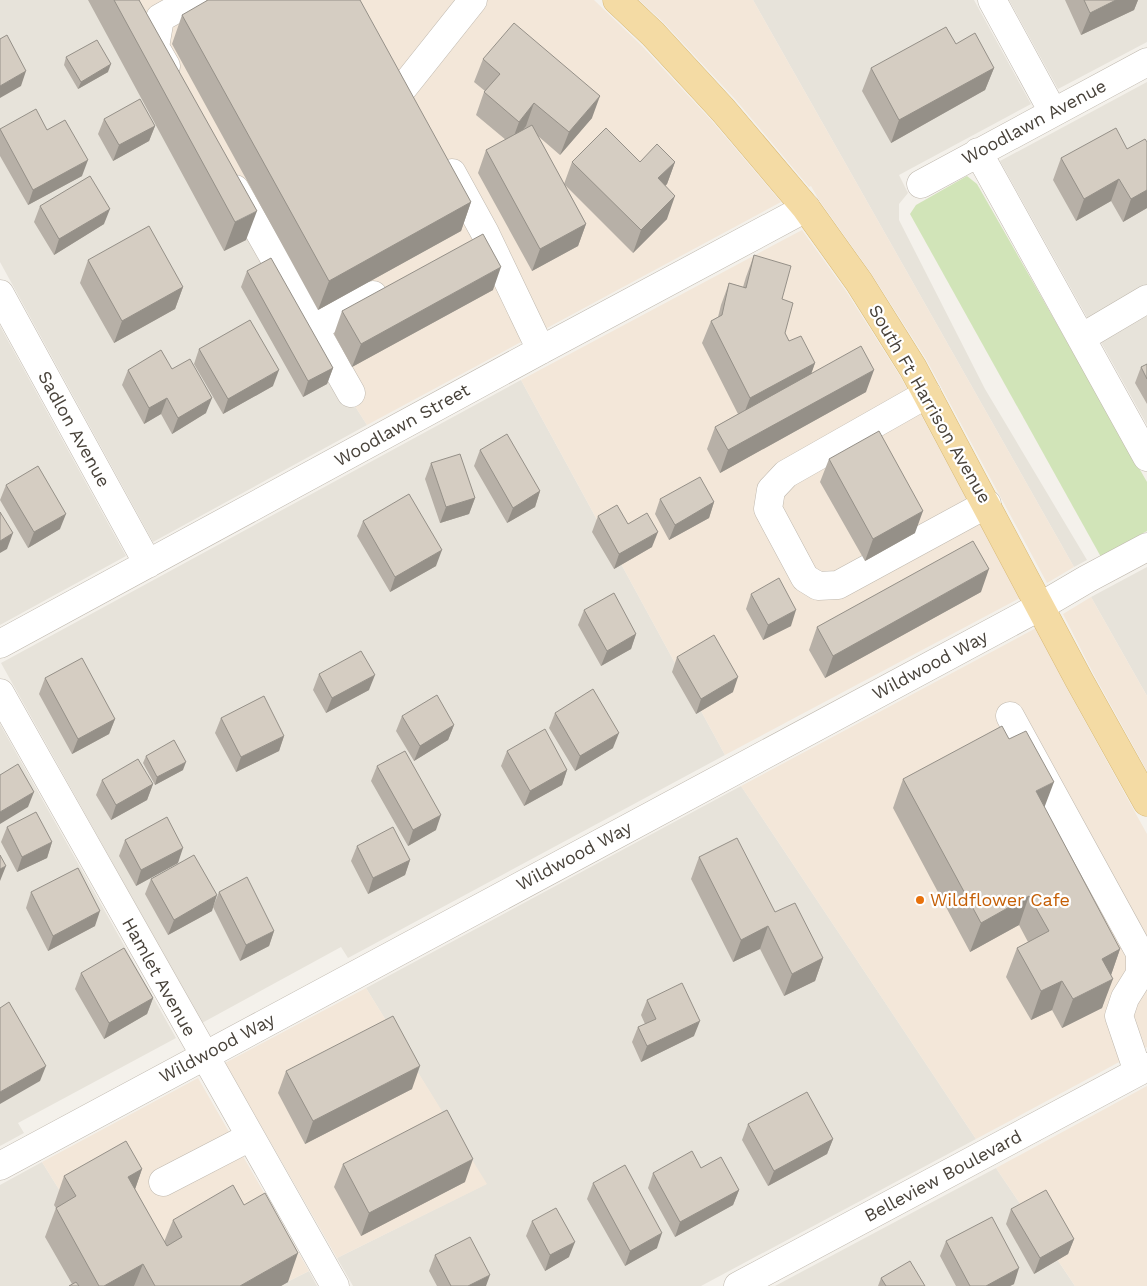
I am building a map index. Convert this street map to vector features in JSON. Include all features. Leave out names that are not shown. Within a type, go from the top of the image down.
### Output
[{"type":"main road","name":"South Ft Harrison Avenue","points":[[617,0],[653,34],[724,110],[806,208],[859,282],[914,368],[1079,680],[1147,802]]},
{"type":"street","points":[[179,89],[155,47],[160,18],[192,0]]},
{"type":"street","points":[[403,88],[473,0]]},
{"type":"street","points":[[992,0],[1053,112]]},
{"type":"street","name":"Woodlawn Avenue","points":[[921,184],[1147,62]]},
{"type":"street","points":[[389,64],[417,112]]},
{"type":"street","points":[[978,152],[1147,457]]},
{"type":"street","points":[[440,153],[476,238],[507,280],[541,350]]},
{"type":"street","points":[[222,166],[351,393]]},
{"type":"street","name":"Woodlawn Street","points":[[0,644],[806,208]]},
{"type":"street","points":[[314,328],[391,286]]},
{"type":"street","name":"Sadlon Avenue","points":[[0,294],[148,564]]},
{"type":"street","points":[[1081,338],[1147,299]]},
{"type":"street","points":[[927,394],[786,474],[770,490],[768,509],[805,578],[818,586],[838,585],[987,504]]},
{"type":"street","name":"Wildwood Way","points":[[0,1166],[1041,606],[1147,547]]},
{"type":"street","name":"Hamlet Avenue","points":[[0,693],[335,1286]]},
{"type":"street","points":[[1010,716],[1140,953],[1140,974],[1125,998],[1119,1016],[1142,1070]]},
{"type":"street","name":"Belleview Boulevard","points":[[738,1286],[1142,1070]]},
{"type":"street","points":[[163,1182],[250,1137]]},
{"type":"shaded area","points":[[0,0],[97,0],[367,425],[153,542],[0,262]]},
{"type":"shaded area","points":[[97,0],[594,0],[642,46],[712,121],[781,202],[367,425]]},
{"type":"shaded area","points":[[639,0],[753,0],[1074,567],[1047,583],[926,359],[871,273],[811,186],[809,187],[735,99],[663,22]]},
{"type":"shaded area","points":[[753,0],[974,0],[1031,104],[899,175],[908,193],[899,204],[899,220],[985,389],[1087,560],[1074,567]]},
{"type":"shaded area","points":[[1009,0],[1147,0],[1147,42],[1058,89]]},
{"type":"shaded area","points":[[1147,82],[1147,425],[1000,161]]},
{"type":"shaded area","points":[[802,230],[846,291],[900,376],[1020,598],[725,755],[521,380]]},
{"type":"shaded area","points":[[0,326],[126,556],[0,625]]},
{"type":"shaded area","points":[[521,380],[725,755],[348,958],[341,947],[202,1023],[1,663]]},
{"type":"shaded area","points":[[1147,567],[1147,696],[1091,597]]},
{"type":"shaded area","points":[[1091,597],[1147,696],[1147,771],[1063,614]]},
{"type":"shaded area","points":[[1036,628],[1066,687],[1147,834],[1147,1047],[976,1139],[741,786]]},
{"type":"shaded area","points":[[0,724],[176,1038],[18,1123],[24,1133],[0,1146]]},
{"type":"shaded area","points":[[741,786],[976,1139],[701,1286],[353,1286],[337,1258],[486,1184],[366,988]]},
{"type":"shaded area","points":[[366,988],[487,1184],[337,1258],[225,1063]]},
{"type":"shaded area","points":[[198,1078],[309,1271],[279,1286],[119,1286],[42,1162]]},
{"type":"shaded area","points":[[1147,1086],[1147,1286],[1075,1286],[996,1168]]},
{"type":"shaded area","points":[[42,1162],[119,1286],[0,1286],[0,1185]]},
{"type":"shaded area","points":[[996,1168],[1075,1286],[775,1286]]},
{"type":"shaded area","points":[[309,1271],[317,1286],[279,1286]]},
{"type":"green space","points":[[967,176],[977,184],[1147,482],[1147,531],[1101,557],[910,214],[916,205]]},
{"type":"building","points":[[114,0],[139,0],[257,211],[235,222]]},
{"type":"building","points":[[208,0],[360,0],[471,202],[329,281],[182,15]]},
{"type":"building","points":[[1084,0],[1116,0],[1090,13]]},
{"type":"building","points":[[514,23],[600,96],[569,132],[534,103],[519,122],[484,92],[500,74],[483,59]]},
{"type":"building","points":[[946,27],[956,44],[975,33],[994,68],[899,120],[871,68]]},
{"type":"building","points":[[7,35],[26,71],[0,86],[0,39]]},
{"type":"building","points":[[97,40],[111,64],[81,82],[66,57]]},
{"type":"building","points":[[140,99],[155,126],[119,145],[104,119]]},
{"type":"building","points":[[36,109],[47,130],[65,120],[88,160],[33,190],[0,129]]},
{"type":"building","points":[[532,125],[586,224],[540,249],[486,150]]},
{"type":"building","points":[[606,128],[640,162],[657,144],[675,162],[658,178],[675,196],[641,230],[572,162]]},
{"type":"building","points":[[1116,128],[1127,149],[1145,139],[1147,142],[1147,190],[1131,199],[1119,179],[1084,199],[1061,158]]},
{"type":"building","points":[[90,176],[110,209],[59,239],[40,206]]},
{"type":"building","points":[[149,226],[183,287],[122,321],[88,260]]},
{"type":"building","points":[[483,234],[501,267],[361,344],[342,311]]},
{"type":"building","points":[[754,255],[791,266],[782,299],[793,303],[785,333],[789,341],[801,336],[815,363],[750,398],[711,321],[722,315],[729,283],[746,288]]},
{"type":"building","points":[[271,258],[333,368],[308,381],[247,271]]},
{"type":"building","points":[[250,320],[279,370],[228,399],[199,349]]},
{"type":"building","points":[[861,346],[874,370],[728,450],[715,427]]},
{"type":"building","points":[[161,350],[172,369],[190,359],[212,398],[178,418],[167,398],[149,408],[128,370]]},
{"type":"building","points":[[1147,364],[1147,379],[1141,367]]},
{"type":"building","points":[[879,431],[923,511],[873,539],[829,459]]},
{"type":"building","points":[[507,434],[540,491],[513,508],[480,450]]},
{"type":"building","points":[[460,454],[475,498],[446,507],[431,463]]},
{"type":"building","points":[[38,466],[66,514],[34,532],[6,485]]},
{"type":"building","points":[[700,477],[714,502],[675,525],[660,499]]},
{"type":"building","points":[[409,494],[442,550],[395,577],[363,521]]},
{"type":"building","points":[[617,505],[628,524],[647,513],[658,532],[619,554],[598,516]]},
{"type":"building","points":[[0,512],[13,533],[0,541]]},
{"type":"building","points":[[973,541],[989,569],[833,656],[817,627]]},
{"type":"building","points":[[779,578],[796,610],[768,625],[751,594]]},
{"type":"building","points":[[614,593],[636,634],[607,651],[584,610]]},
{"type":"building","points":[[714,635],[738,677],[701,699],[677,657]]},
{"type":"building","points":[[361,651],[375,675],[332,698],[319,674]]},
{"type":"building","points":[[82,658],[115,719],[78,739],[45,678]]},
{"type":"building","points":[[593,689],[619,733],[580,756],[555,713]]},
{"type":"building","points":[[437,695],[454,725],[420,746],[402,716]]},
{"type":"building","points":[[264,696],[284,736],[241,757],[221,718]]},
{"type":"building","points":[[1002,726],[1009,739],[1026,731],[1054,782],[1036,791],[1120,949],[1102,959],[1113,979],[1073,999],[1062,981],[1041,991],[1017,948],[1049,931],[1029,896],[981,923],[903,779]]},
{"type":"building","points":[[545,729],[567,770],[530,791],[507,751]]},
{"type":"building","points":[[174,740],[186,762],[157,777],[146,756]]},
{"type":"building","points":[[405,751],[441,815],[413,830],[377,766]]},
{"type":"building","points":[[138,759],[153,784],[116,805],[102,780]]},
{"type":"building","points":[[18,764],[34,792],[0,812],[0,775]]},
{"type":"building","points":[[36,812],[52,842],[22,857],[7,827]]},
{"type":"building","points":[[167,817],[183,848],[141,870],[125,840]]},
{"type":"building","points":[[393,827],[410,860],[373,878],[357,846]]},
{"type":"building","points":[[737,838],[775,912],[795,903],[823,958],[792,974],[768,926],[741,940],[699,857]]},
{"type":"building","points":[[0,855],[6,866],[0,869]]},
{"type":"building","points":[[194,855],[217,895],[174,920],[151,879]]},
{"type":"building","points":[[78,868],[100,911],[53,936],[31,892]]},
{"type":"building","points":[[247,877],[274,931],[246,945],[219,892]]},
{"type":"building","points":[[124,948],[153,998],[109,1023],[81,973]]},
{"type":"building","points":[[682,983],[700,1021],[647,1046],[638,1027],[656,1019],[647,1000]]},
{"type":"building","points":[[9,1002],[46,1066],[0,1092],[0,1008]]},
{"type":"building","points":[[393,1016],[420,1066],[313,1121],[286,1071]]},
{"type":"building","points":[[807,1092],[833,1139],[774,1171],[748,1124]]},
{"type":"building","points":[[447,1110],[473,1159],[369,1213],[343,1164]]},
{"type":"building","points":[[126,1141],[142,1169],[128,1177],[167,1246],[182,1237],[173,1220],[233,1185],[244,1205],[265,1193],[298,1253],[240,1286],[155,1286],[143,1264],[104,1286],[99,1286],[56,1208],[76,1196],[64,1176]]},
{"type":"building","points":[[692,1151],[701,1168],[721,1157],[739,1190],[680,1222],[653,1173]]},
{"type":"building","points":[[625,1165],[662,1233],[630,1251],[593,1183]]},
{"type":"building","points":[[1046,1190],[1074,1239],[1040,1258],[1011,1209]]},
{"type":"building","points":[[556,1208],[575,1242],[550,1255],[532,1221]]},
{"type":"building","points":[[992,1217],[1019,1268],[986,1286],[970,1286],[946,1241]]},
{"type":"building","points":[[470,1237],[490,1275],[468,1286],[451,1286],[435,1255]]},
{"type":"building","points":[[910,1261],[925,1286],[886,1286],[881,1278]]},
{"type":"building","points":[[76,1282],[79,1286],[69,1286]]},
{"type":"place","name":"Wildflower Cafe","points":[[920,900]]}]
